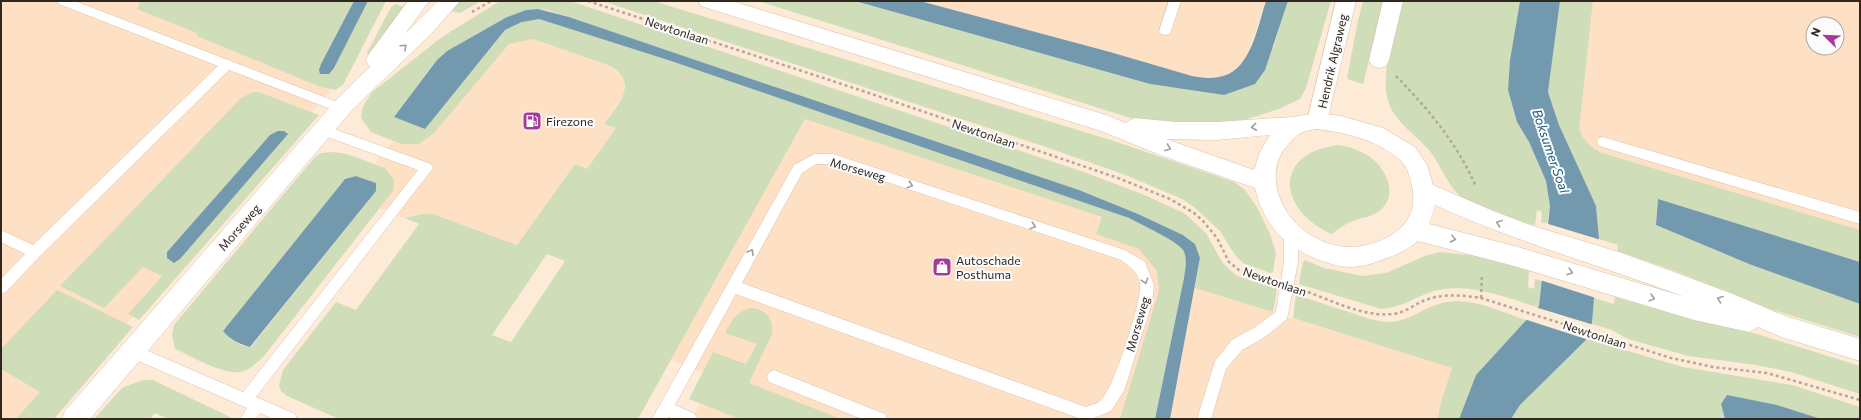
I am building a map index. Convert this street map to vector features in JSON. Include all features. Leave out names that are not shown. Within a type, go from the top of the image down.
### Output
[{"type":"street","name":"Morseweg","points":[[74,419],[343,106],[419,1]]},
{"type":"street","name":"Morseweg","points":[[343,106],[426,27],[450,1]]},
{"type":"street","points":[[708,1],[1106,124],[1168,149],[1264,182]]},
{"type":"street","name":"Hendrik Algraweg","points":[[1317,121],[1346,1]]},
{"type":"street","points":[[1379,60],[1393,1]]},
{"type":"street","points":[[1106,124],[1164,131],[1217,131],[1257,126],[1293,126],[1317,121],[1366,130],[1383,138],[1407,153],[1414,161],[1425,191],[1425,206],[1415,230],[1399,243],[1360,257],[1346,257],[1327,253],[1309,246],[1291,234],[1269,203],[1264,182],[1265,164],[1273,148],[1293,126]]},
{"type":"street","points":[[1425,191],[1483,217],[1535,236],[1617,261],[1726,301],[1781,326]]},
{"type":"street","points":[[1415,230],[1532,260],[1615,286],[1722,316],[1781,326],[1860,350]]},
{"type":"lane","points":[[63,1],[226,65],[343,106]]},
{"type":"lane","points":[[1165,31],[1176,1]]},
{"type":"lane","points":[[1,288],[35,252],[226,65]]},
{"type":"lane","points":[[247,419],[252,403],[427,168],[323,130]]},
{"type":"lane","points":[[1603,142],[1860,218]]},
{"type":"lane","name":"Morseweg","points":[[662,414],[732,286],[798,169],[814,159],[832,159],[1125,256],[1140,266],[1147,285],[1145,303],[1119,386],[1106,406],[1087,416],[732,286]]},
{"type":"lane","points":[[1204,419],[1220,366],[1237,345],[1260,332],[1282,315],[1291,262],[1291,234]]},
{"type":"lane","points":[[1,236],[35,252]]},
{"type":"lane","points":[[132,351],[290,419]]},
{"type":"lane","points":[[774,377],[880,419]]},
{"type":"lane","points":[[662,414],[690,419]]},
{"type":"path","name":"Newtonlaan","points":[[588,1],[860,90],[1111,176],[1170,199],[1194,213],[1203,221],[1217,238],[1229,262],[1239,270],[1363,311],[1384,314],[1402,313],[1439,296],[1464,295],[1481,298],[1671,358],[1713,367],[1767,373],[1792,379],[1860,400]]},
{"type":"path","points":[[1379,60],[1420,101],[1443,130],[1474,182],[1483,207],[1483,217]]},
{"type":"path","points":[[1481,298],[1482,246]]},
{"type":"shaded area","points":[[1,1],[354,1],[321,64],[324,75],[329,74],[339,81],[43,419],[1,419]]},
{"type":"shaded area","points":[[920,1],[1266,1],[1246,59],[1235,70],[1223,76],[1206,78],[1192,76]]},
{"type":"shaded area","points":[[1593,1],[1860,1],[1860,230],[1602,153],[1592,148],[1584,140],[1579,129]]},
{"type":"shaded area","points":[[525,39],[533,39],[608,65],[622,75],[624,81],[624,94],[604,124],[616,128],[587,169],[575,164],[517,245],[433,214],[414,215],[405,218],[379,208],[393,191],[385,168],[375,163],[393,141],[401,144],[510,44]]},
{"type":"shaded area","points":[[811,109],[1172,241],[1155,419],[692,419],[714,377],[671,360]]},
{"type":"shaded area","points":[[1195,288],[1476,375],[1459,419],[1170,419]]},
{"type":"green space","points":[[140,1],[354,1],[321,64],[334,68],[368,1],[386,1],[343,85],[335,90],[318,86],[197,36],[197,33],[137,9]]},
{"type":"green space","points":[[459,1],[481,1],[460,13],[450,11]]},
{"type":"green space","points":[[500,1],[570,1],[1081,171],[1142,194],[1184,213],[1206,233],[1222,262],[1237,276],[1277,289],[1273,312],[1195,288],[1200,258],[1195,244],[1183,235],[1138,214],[1079,190],[569,17],[546,10],[526,10],[507,17],[447,51],[437,60],[394,117],[425,129],[505,30],[529,19],[539,19],[671,61],[1129,218],[1174,242],[1185,253],[1186,264],[1184,278],[1155,419],[1120,419],[1159,290],[1157,271],[1139,249],[1096,234],[1102,217],[805,119],[638,419],[339,419],[287,396],[281,391],[279,385],[283,370],[336,302],[356,310],[419,224],[405,218],[423,214],[433,214],[517,245],[575,164],[587,169],[616,128],[604,124],[624,93],[625,85],[623,78],[618,71],[608,65],[533,39],[509,44],[434,133],[419,144],[401,144],[371,132],[361,118],[363,107],[371,93],[442,37]],"holes":[[[547,254],[565,261],[511,342],[492,335]]]},
{"type":"green space","points":[[602,1],[653,1],[1114,141],[1234,182],[1245,190],[1257,207],[1270,234],[1276,253],[1273,272],[1270,273],[1243,263],[1235,255],[1220,231],[1194,207],[1182,199],[1128,176],[1049,148]]},
{"type":"green space","points":[[758,1],[855,1],[1150,84],[1224,95],[1273,48],[1288,1],[1331,1],[1306,88],[1300,99],[1279,109],[1241,121],[1204,124],[1137,120]]},
{"type":"green space","points":[[1363,1],[1384,1],[1363,84],[1347,79]]},
{"type":"green space","points":[[1402,1],[1520,1],[1510,60],[1508,90],[1517,122],[1529,142],[1546,181],[1550,206],[1547,224],[1541,222],[1542,212],[1537,210],[1535,225],[1501,216],[1468,202],[1461,197],[1455,191],[1428,149],[1397,118],[1393,112],[1386,92],[1386,78],[1391,44]]},
{"type":"green space","points":[[1560,1],[1593,1],[1579,129],[1585,140],[1591,146],[1602,153],[1860,230],[1860,262],[1658,200],[1656,225],[1749,264],[1860,304],[1860,337],[1773,310],[1672,270],[1617,251],[1618,245],[1599,239],[1596,206],[1559,125],[1548,92]]},
{"type":"green space","points":[[396,4],[404,7],[370,55],[368,55],[367,53],[391,7]]},
{"type":"green space","points":[[253,92],[259,92],[319,115],[139,320],[128,314],[162,276],[143,267],[104,308],[60,286],[241,98]],"holes":[[[270,135],[167,258],[167,252]]]},
{"type":"green space","points":[[1339,145],[1359,151],[1376,162],[1386,176],[1389,191],[1385,205],[1377,213],[1348,223],[1332,234],[1314,224],[1301,211],[1293,198],[1290,184],[1293,170],[1302,159],[1317,150]]},
{"type":"green space","points":[[332,152],[347,154],[385,168],[394,180],[393,191],[264,356],[253,366],[240,372],[225,371],[175,349],[172,335],[174,325],[314,158],[321,153]],"holes":[[[356,176],[376,183],[376,191],[251,347],[240,345],[223,331],[345,179]]]},
{"type":"green space","points":[[1440,252],[1478,256],[1529,271],[1528,287],[1534,289],[1535,279],[1542,281],[1539,306],[1537,307],[1485,292],[1457,288],[1431,292],[1401,305],[1381,309],[1299,284],[1303,262],[1305,260],[1324,268],[1363,276],[1386,273],[1425,256]]},
{"type":"green space","points":[[57,290],[133,327],[54,419],[16,419],[40,392],[1,369],[1,349]]},
{"type":"green space","points":[[1296,295],[1378,321],[1387,322],[1403,320],[1439,304],[1457,301],[1488,306],[1526,320],[1476,375],[1459,419],[1438,419],[1440,406],[1452,368],[1293,318]]},
{"type":"green space","points":[[1615,297],[1673,314],[1757,334],[1860,366],[1860,394],[1791,372],[1756,365],[1688,356],[1628,339],[1612,330],[1592,324],[1594,298],[1614,304]]},
{"type":"green space","points":[[750,308],[761,310],[768,315],[771,323],[772,334],[749,383],[841,419],[740,419],[689,399],[713,352],[746,364],[757,344],[725,333],[738,314]]},
{"type":"green space","points":[[1587,339],[1683,367],[1792,385],[1860,407],[1860,419],[1821,419],[1777,405],[1721,404],[1725,419],[1511,419],[1520,405]]},
{"type":"green space","points":[[143,380],[153,380],[234,419],[168,419],[155,413],[150,419],[94,419],[122,388]]},
{"type":"water","points":[[354,1],[368,1],[334,68],[329,74],[320,74],[319,70],[321,64]]},
{"type":"water","points":[[855,1],[920,1],[1110,52],[1192,76],[1215,78],[1233,72],[1247,56],[1266,1],[1288,1],[1265,70],[1255,84],[1224,95],[1150,84]]},
{"type":"water","name":"Boksumer Soal","points":[[1520,1],[1560,1],[1548,92],[1559,125],[1596,206],[1599,238],[1592,323],[1586,340],[1520,405],[1511,419],[1459,419],[1476,375],[1539,306],[1550,206],[1546,181],[1529,142],[1517,122],[1508,90],[1510,60]]},
{"type":"water","points":[[538,9],[569,17],[1079,190],[1138,214],[1183,235],[1195,244],[1200,258],[1170,419],[1155,419],[1184,278],[1186,264],[1185,253],[1174,242],[1129,218],[671,61],[539,19],[522,22],[505,30],[425,129],[394,117],[437,60],[447,51],[507,17],[526,10]]},
{"type":"water","points":[[278,131],[284,131],[288,134],[180,259],[174,263],[167,258],[167,252],[270,135]]},
{"type":"water","points":[[356,176],[376,183],[376,191],[250,347],[229,337],[223,331],[345,179]]},
{"type":"water","points":[[1658,199],[1860,262],[1860,304],[1749,264],[1656,225]]},
{"type":"water","points":[[1727,395],[1777,405],[1821,419],[1725,419],[1721,404]]},
{"type":"pier","points":[[1545,223],[1601,240],[1596,298],[1540,280]]},
{"type":"pier","points":[[1535,307],[1594,325],[1589,340],[1524,319]]},
{"type":"place","name":"Firezone","points":[[532,121]]},
{"type":"place","name":"Autoschade Posthuma","points":[[942,267]]}]
